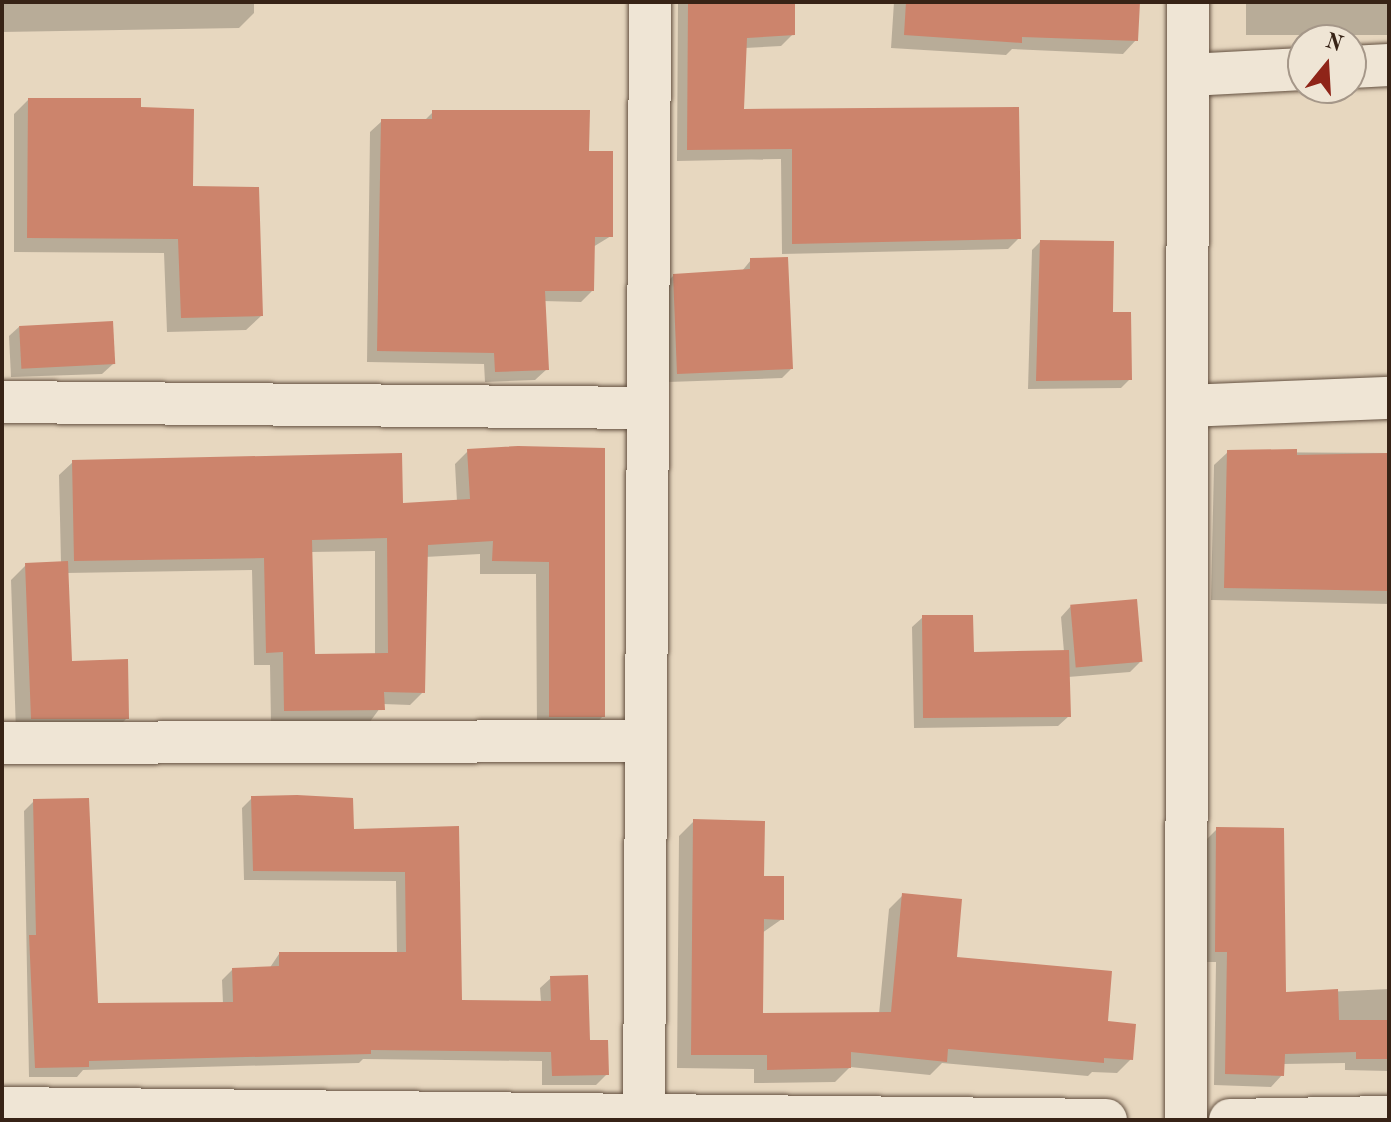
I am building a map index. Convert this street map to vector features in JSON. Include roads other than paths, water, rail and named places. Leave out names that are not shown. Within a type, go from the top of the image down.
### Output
[{"type":"street","points":[[644,1117],[650,2]]},
{"type":"street","points":[[1186,1120],[1188,2]]},
{"type":"street","points":[[1367,66],[1389,65]]},
{"type":"street","points":[[1189,75],[1287,70]]},
{"type":"street","points":[[1188,406],[1389,398]]},
{"type":"street","points":[[2,402],[648,408]]},
{"type":"street","points":[[2,743],[646,741]]},
{"type":"street","points":[[2,1108],[1106,1120]]},
{"type":"street","points":[[1230,1120],[1389,1117]]}]
